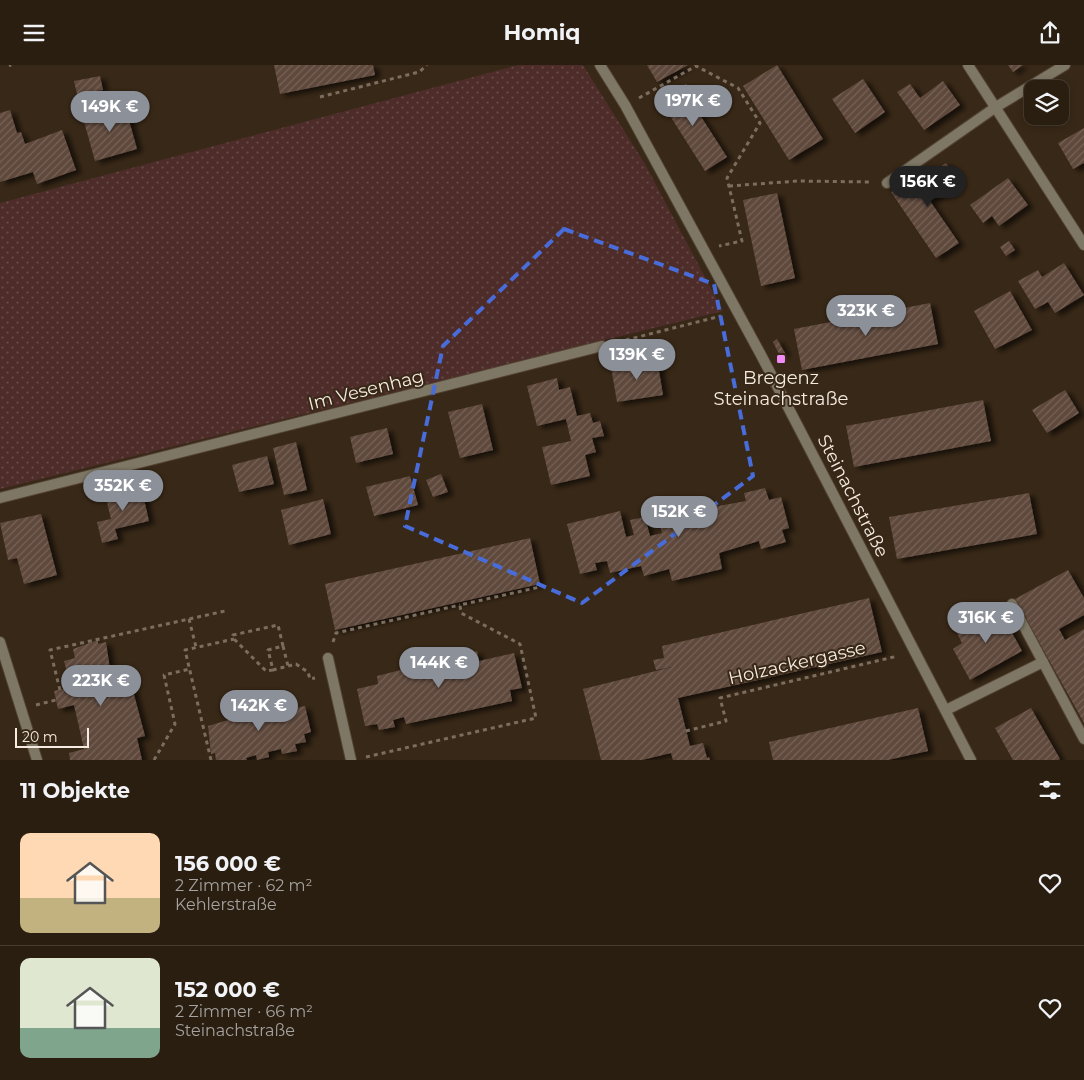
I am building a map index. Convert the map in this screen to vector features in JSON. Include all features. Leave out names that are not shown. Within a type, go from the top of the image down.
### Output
[{"type":"street","name":"Steinachstraße","points":[[600,65],[625,105],[705,249],[971,760]]},
{"type":"street","points":[[968,65],[1084,245]]},
{"type":"street","points":[[887,183],[996,107],[1065,65]]},
{"type":"street","name":"Im Vesenhag","points":[[0,498],[602,346]]},
{"type":"street","points":[[1012,604],[1084,739]]},
{"type":"street","points":[[0,642],[37,760]]},
{"type":"street","points":[[328,657],[351,760]]},
{"type":"street","points":[[946,710],[1043,662]]},
{"type":"path","points":[[320,97],[419,72],[427,65]]},
{"type":"path","points":[[625,105],[696,65],[738,88],[760,123],[727,178],[742,241],[705,249]]},
{"type":"path","points":[[729,186],[798,181],[887,183]]},
{"type":"path","points":[[602,346],[738,312]]},
{"type":"path","points":[[328,657],[336,633],[540,587]]},
{"type":"path","points":[[362,758],[536,718],[520,644],[461,613],[460,605]]},
{"type":"path","points":[[60,690],[50,650],[225,611]]},
{"type":"path","points":[[189,619],[196,647]]},
{"type":"path","points":[[234,639],[233,635],[278,625],[288,666]]},
{"type":"path","points":[[211,760],[185,650],[234,639]]},
{"type":"path","points":[[234,639],[266,671],[296,664],[308,672],[310,679],[332,673]]},
{"type":"path","points":[[272,670],[268,650],[283,645]]},
{"type":"path","name":"Holzackergasse","points":[[686,731],[726,721],[720,698],[916,652]]},
{"type":"path","points":[[154,760],[175,724],[164,675],[190,669]]},
{"type":"highlighted area","points":[[564,229],[714,284],[753,476],[582,603],[405,526],[443,346]]},
{"type":"shaded area","points":[[518,65],[583,65],[645,164],[723,311],[0,489],[0,203]]},
{"type":"building","points":[[274,65],[373,65],[375,75],[280,94]]},
{"type":"building","points":[[647,65],[688,65],[657,82]]},
{"type":"building","points":[[777,65],[823,139],[789,160],[743,86]]},
{"type":"building","points":[[1008,65],[1023,65],[1013,72]]},
{"type":"building","points":[[100,76],[103,90],[77,94],[74,81]]},
{"type":"building","points":[[863,79],[885,112],[855,133],[832,99]]},
{"type":"building","points":[[943,81],[960,105],[924,130],[897,92],[910,84],[920,98]]},
{"type":"building","points":[[686,84],[695,99],[691,101],[727,157],[705,171],[660,100]]},
{"type":"building","points":[[125,106],[137,149],[95,161],[83,118]]},
{"type":"building","points":[[10,110],[17,133],[21,132],[25,144],[62,130],[76,170],[37,184],[33,172],[0,182],[0,113]]},
{"type":"building","points":[[1084,128],[1084,163],[1073,169],[1058,143]]},
{"type":"building","points":[[946,163],[959,182],[930,201],[959,243],[936,258],[891,192],[917,175],[921,180]]},
{"type":"building","points":[[1008,178],[1028,205],[999,226],[992,216],[983,223],[970,205]]},
{"type":"building","points":[[777,193],[795,278],[761,286],[743,200]]},
{"type":"building","points":[[1009,241],[1015,250],[1006,256],[1000,247]]},
{"type":"building","points":[[1064,263],[1084,295],[1055,313],[1048,302],[1035,309],[1018,281],[1038,270],[1042,277]]},
{"type":"building","points":[[1010,291],[1032,330],[995,349],[974,311]]},
{"type":"building","points":[[930,303],[938,344],[802,370],[794,329]]},
{"type":"building","points":[[777,339],[785,353],[780,356],[773,342]]},
{"type":"building","points":[[657,359],[663,395],[617,402],[611,367]]},
{"type":"building","points":[[557,378],[559,390],[570,387],[577,416],[590,413],[593,423],[600,421],[604,436],[592,438],[596,452],[585,455],[590,476],[551,485],[542,447],[571,441],[566,419],[537,426],[527,386]]},
{"type":"building","points":[[1065,390],[1079,413],[1047,433],[1032,410]]},
{"type":"building","points":[[983,400],[991,441],[854,467],[846,426]]},
{"type":"building","points":[[482,404],[493,450],[460,458],[448,412]]},
{"type":"building","points":[[387,428],[393,454],[356,463],[350,437]]},
{"type":"building","points":[[296,442],[307,490],[284,495],[273,448]]},
{"type":"building","points":[[267,456],[274,484],[239,492],[232,465]]},
{"type":"building","points":[[441,474],[448,492],[433,497],[426,480]]},
{"type":"building","points":[[410,476],[418,505],[374,516],[366,487]]},
{"type":"building","points":[[141,486],[149,521],[115,529],[118,539],[102,543],[97,522],[111,519],[105,494]]},
{"type":"building","points":[[765,488],[769,500],[781,497],[789,528],[782,530],[786,542],[761,549],[759,541],[719,553],[722,569],[672,581],[669,569],[644,576],[641,566],[610,573],[607,561],[595,563],[597,570],[580,574],[567,524],[620,511],[626,537],[634,535],[630,520],[645,517],[650,536],[662,533],[658,518],[691,510],[694,523],[715,518],[713,507],[746,501],[744,493]]},
{"type":"building","points":[[1029,493],[1037,534],[897,559],[889,517]]},
{"type":"building","points":[[323,499],[331,534],[289,545],[281,510]]},
{"type":"building","points":[[41,514],[57,575],[24,584],[17,558],[8,560],[0,523]]},
{"type":"building","points":[[530,538],[540,584],[335,630],[325,584]]},
{"type":"building","points":[[1068,570],[1084,598],[1084,615],[1059,629],[1065,640],[1084,629],[1084,723],[1015,599]]},
{"type":"building","points":[[869,598],[882,652],[678,698],[690,746],[703,743],[707,758],[709,757],[710,760],[673,760],[671,753],[642,760],[601,760],[583,689],[672,667],[656,670],[653,660],[664,658],[662,646]]},
{"type":"building","points":[[998,607],[1022,651],[970,680],[953,649],[962,643],[956,631]]},
{"type":"building","points":[[98,640],[98,644],[106,642],[111,676],[123,674],[126,689],[132,687],[145,736],[137,738],[142,760],[70,760],[69,753],[84,749],[74,705],[58,709],[54,691],[72,687],[71,685],[75,684],[74,679],[69,680],[64,661],[75,658],[73,649]]},
{"type":"building","points":[[477,651],[479,661],[514,653],[522,688],[510,690],[512,701],[406,724],[404,717],[393,720],[395,727],[379,730],[377,724],[365,726],[357,689],[378,684],[377,676]]},
{"type":"building","points":[[263,703],[264,707],[280,703],[282,711],[305,706],[311,732],[304,734],[306,742],[295,744],[297,751],[282,754],[281,749],[268,752],[269,757],[257,760],[256,755],[246,758],[247,760],[216,760],[215,753],[211,754],[208,726],[228,720],[227,713]]},
{"type":"building","points":[[918,708],[928,751],[888,760],[773,760],[769,742]]},
{"type":"building","points":[[1031,708],[1060,759],[1013,760],[995,728]]},
{"type":"place","name":"Bregenz Steinachstraße","points":[[781,359]]}]
